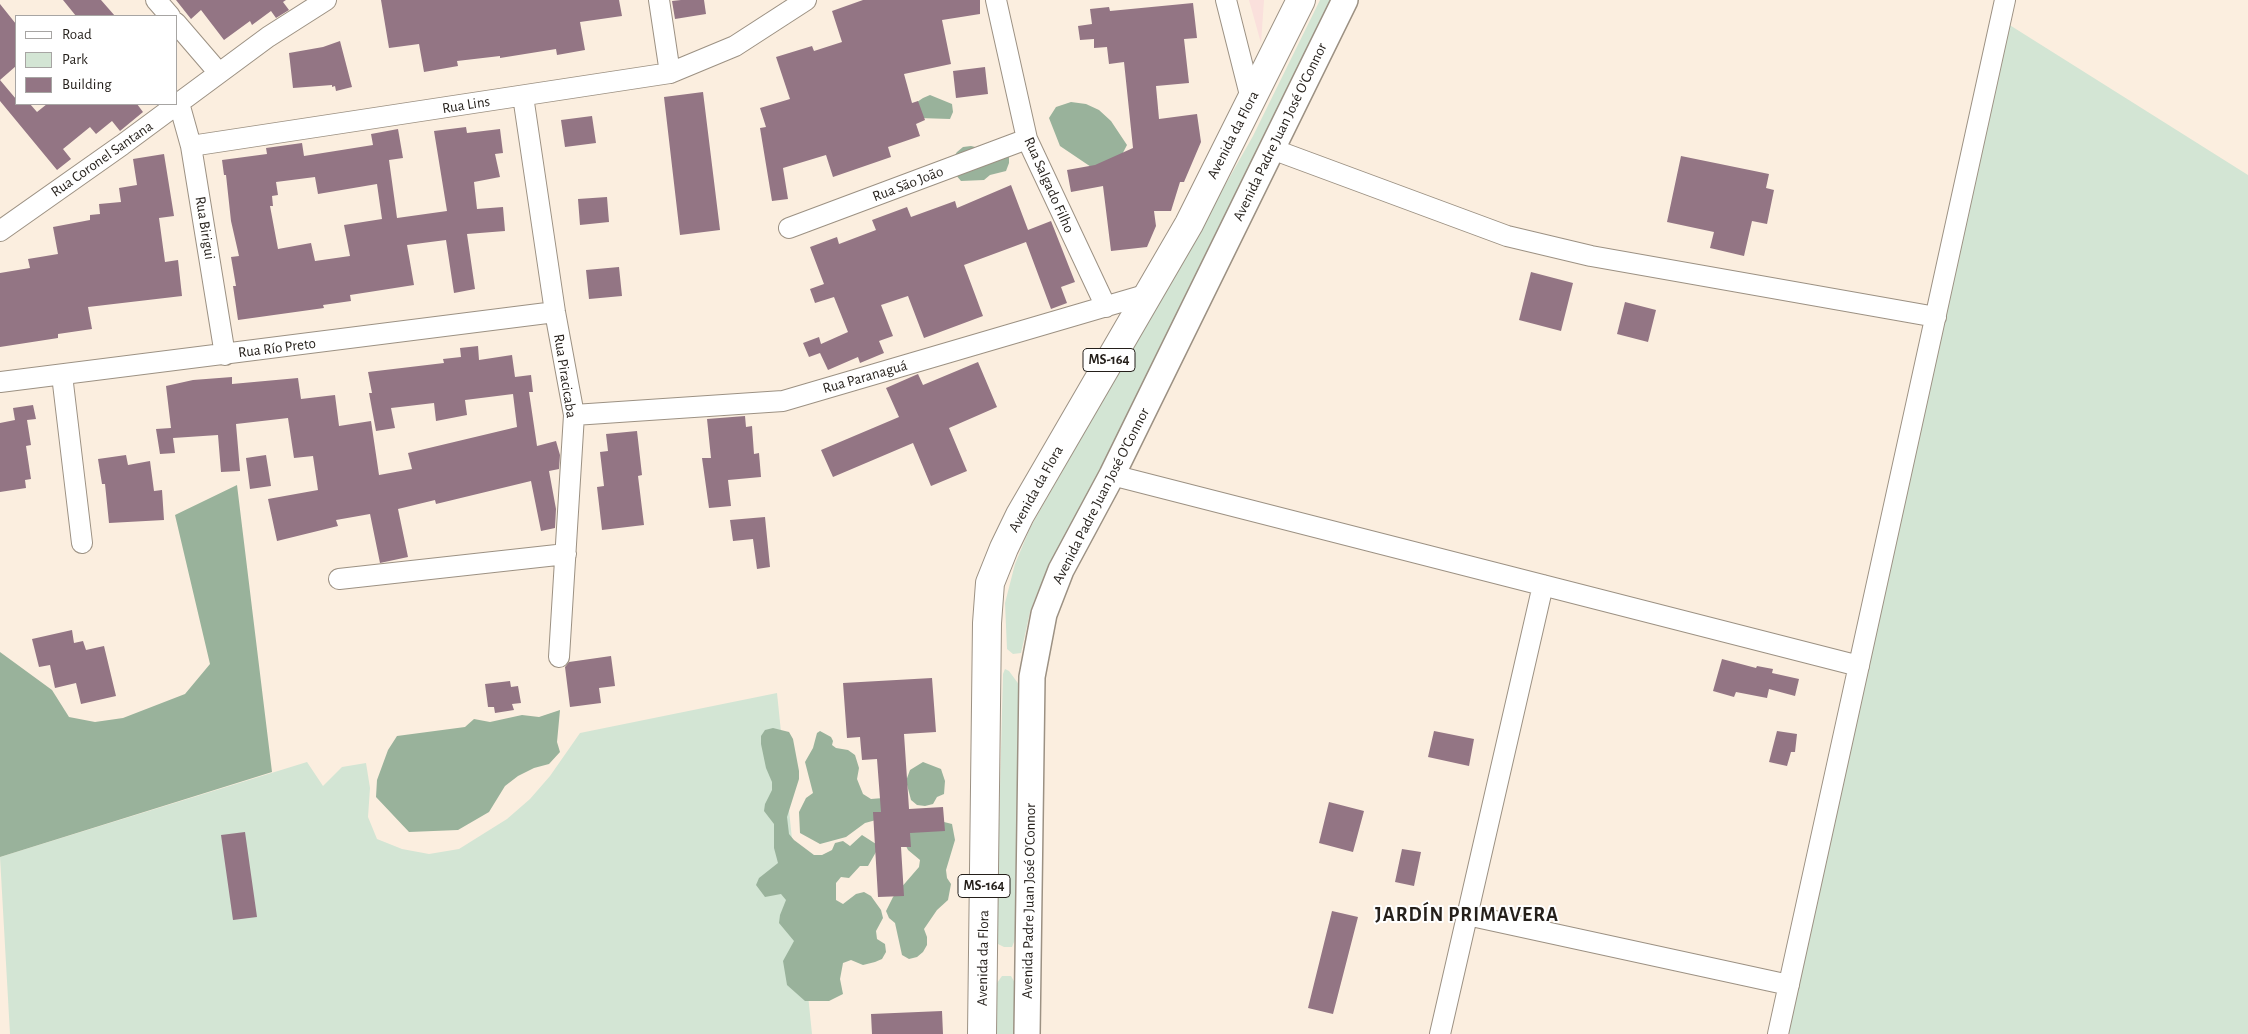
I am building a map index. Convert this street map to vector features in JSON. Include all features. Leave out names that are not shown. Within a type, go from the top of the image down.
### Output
[{"type":"main road","name":"Avenida da Flora","points":[[982,1034],[987,623],[990,583],[1020,515],[1189,224],[1302,0]]},
{"type":"street","points":[[156,0],[169,15]]},
{"type":"street","name":"Rua Coronel Santana","points":[[179,103],[268,37],[326,0]]},
{"type":"street","points":[[659,0],[670,73]]},
{"type":"street","name":"Rua Lins","points":[[191,146],[670,73],[736,46],[806,0]]},
{"type":"street","name":"Rua Salgado Filho","points":[[996,0],[1027,139],[1106,307]]},
{"type":"street","points":[[1226,0],[1252,99]]},
{"type":"street","name":"Avenida Padre Juan José O'Connor","points":[[1027,1034],[1032,677],[1044,614],[1061,570],[1112,475],[1345,0]]},
{"type":"street","points":[[1778,1034],[2005,0]]},
{"type":"street","points":[[178,25],[219,74]]},
{"type":"street","name":"Rua Piracicaba","points":[[523,96],[554,312],[574,415],[559,658]]},
{"type":"street","name":"Rua Birigui","points":[[179,103],[191,146],[225,355]]},
{"type":"street","name":"Rua Coronel Santana","points":[[0,231],[176,105]]},
{"type":"street","name":"Rua São João","points":[[789,228],[1027,139]]},
{"type":"street","points":[[1272,149],[1507,236],[1591,256],[1936,317]]},
{"type":"street","name":"Rua Paranaguá","points":[[574,415],[783,401],[1148,294]]},
{"type":"street","name":"Rua Río Preto","points":[[0,382],[554,312]]},
{"type":"street","points":[[62,375],[82,543]]},
{"type":"street","points":[[1112,475],[1859,666]]},
{"type":"street","points":[[339,579],[566,554]]},
{"type":"street","points":[[1440,1034],[1543,585]]},
{"type":"street","points":[[1468,915],[1789,985]]},
{"type":"shaded area","points":[[1249,0],[1264,0],[1261,43]]},
{"type":"green space","points":[[1320,0],[1337,0],[1038,591],[1030,612],[1021,653],[1013,654],[1007,649],[1005,603],[1015,564],[1030,528],[1253,136]]},
{"type":"green space","points":[[2008,24],[2248,175],[2248,1034],[1786,1034]]},
{"type":"green space","points":[[930,95],[952,104],[953,112],[950,119],[919,118],[914,104]]},
{"type":"green space","points":[[1071,102],[1086,104],[1099,110],[1111,121],[1127,145],[1115,168],[1100,173],[1060,146],[1049,118],[1056,107]]},
{"type":"green space","points":[[971,146],[1009,155],[1006,171],[990,175],[984,180],[961,181],[955,174],[952,159],[963,147]]},
{"type":"green space","points":[[237,485],[272,772],[0,857],[0,652],[52,690],[69,717],[95,722],[123,718],[185,694],[210,664],[175,515]]},
{"type":"green space","points":[[1005,669],[1009,671],[1020,686],[1016,937],[1012,947],[1004,947],[998,944],[996,940],[1003,674]]},
{"type":"green space","points":[[777,693],[812,1034],[10,1034],[0,857],[307,762],[323,786],[342,767],[366,763],[370,788],[368,817],[377,839],[402,849],[429,854],[459,849],[507,819],[530,799],[550,776],[580,733]]},
{"type":"green space","points":[[560,710],[557,742],[560,752],[549,764],[534,768],[518,776],[505,786],[489,812],[458,830],[409,832],[376,797],[377,780],[388,750],[397,736],[465,727],[474,719],[490,722],[522,715],[539,717]]},
{"type":"green space","points":[[773,728],[789,732],[793,739],[799,771],[799,779],[787,817],[789,834],[794,840],[814,855],[822,855],[832,850],[835,843],[843,841],[850,846],[862,835],[876,844],[876,852],[868,866],[860,866],[849,878],[841,877],[836,883],[836,900],[843,904],[856,894],[864,892],[871,896],[881,910],[883,918],[876,931],[877,939],[885,944],[886,952],[882,959],[875,962],[863,965],[851,960],[843,963],[840,979],[843,994],[829,1001],[805,1001],[787,985],[783,961],[794,941],[779,923],[786,900],[781,894],[765,897],[756,885],[759,878],[778,863],[774,848],[774,824],[764,811],[765,804],[772,790],[772,782],[766,768],[761,744],[761,736],[765,730]]},
{"type":"green space","points":[[820,731],[831,737],[832,745],[836,748],[848,750],[855,755],[859,768],[857,779],[863,794],[871,799],[883,798],[890,803],[876,820],[865,823],[846,837],[820,844],[800,833],[799,812],[806,798],[813,793],[805,762],[813,748],[817,733]]},
{"type":"green space","points":[[923,762],[941,769],[945,781],[944,794],[937,797],[933,804],[925,806],[917,805],[911,800],[906,781],[910,770]]},
{"type":"green space","points":[[944,822],[952,824],[955,840],[946,870],[947,878],[951,884],[948,900],[937,910],[924,929],[927,945],[923,952],[917,957],[909,959],[902,955],[895,923],[889,918],[886,911],[893,897],[919,867],[920,860],[908,850],[904,842],[907,835],[914,830]]},
{"type":"green space","points":[[1002,976],[1011,976],[1015,983],[1014,1034],[997,1034],[997,983]]},
{"type":"building","points":[[63,0],[101,0],[114,15],[75,15]]},
{"type":"building","points":[[176,0],[286,0],[283,2],[289,10],[276,18],[271,11],[252,25],[250,21],[224,40],[201,10],[191,19]]},
{"type":"building","points":[[381,0],[619,0],[622,16],[580,22],[585,50],[557,55],[556,49],[500,58],[500,56],[457,61],[458,66],[424,72],[419,44],[389,48]]},
{"type":"building","points":[[704,0],[706,14],[675,19],[672,1]]},
{"type":"building","points":[[863,0],[980,0],[980,14],[942,20],[951,64],[904,74],[912,103],[918,101],[925,120],[916,124],[920,136],[888,147],[891,157],[833,177],[826,155],[783,168],[788,199],[772,201],[760,128],[766,127],[760,108],[790,99],[776,57],[812,46],[814,51],[842,42],[832,11]]},
{"type":"building","points":[[1193,3],[1197,38],[1184,39],[1189,83],[1156,86],[1159,119],[1197,114],[1201,142],[1184,182],[1180,182],[1171,211],[1154,211],[1156,226],[1147,247],[1111,251],[1103,186],[1071,192],[1067,170],[1095,165],[1133,148],[1124,62],[1109,64],[1107,47],[1094,48],[1094,39],[1080,40],[1078,26],[1092,24],[1090,9],[1109,7],[1110,11]]},
{"type":"building","points":[[0,4],[15,23],[15,67],[0,80]]},
{"type":"building","points":[[340,41],[352,87],[336,91],[335,86],[332,87],[332,85],[293,88],[289,53],[323,47]]},
{"type":"building","points":[[985,67],[988,94],[956,98],[953,71]]},
{"type":"building","points":[[0,80],[15,98],[15,105],[31,105],[37,112],[46,105],[138,105],[143,112],[120,131],[112,121],[96,134],[90,127],[63,149],[71,159],[57,170],[0,101]]},
{"type":"building","points":[[703,92],[720,230],[680,235],[664,97]]},
{"type":"building","points":[[592,116],[596,143],[565,147],[561,120]]},
{"type":"building","points":[[466,127],[467,133],[500,129],[503,153],[495,154],[500,177],[474,182],[477,209],[503,207],[505,231],[467,234],[475,289],[454,293],[446,240],[407,245],[414,285],[350,295],[351,301],[323,305],[324,308],[238,320],[233,286],[236,286],[231,257],[239,256],[231,221],[226,175],[224,175],[222,160],[267,154],[266,148],[302,143],[304,156],[373,145],[371,134],[398,129],[403,158],[389,160],[397,218],[447,211],[434,131]],"holes":[[[315,177],[318,194],[377,184],[382,219],[344,225],[350,256],[315,261],[311,243],[278,249],[270,206],[273,206],[272,196],[278,195],[276,182]]]},
{"type":"building","points":[[164,154],[174,216],[159,218],[165,262],[178,260],[182,296],[88,307],[92,329],[58,334],[58,338],[0,347],[0,273],[30,268],[28,259],[58,254],[53,227],[90,220],[90,215],[100,214],[99,204],[121,202],[119,188],[137,185],[133,159]]},
{"type":"building","points":[[1681,156],[1769,174],[1766,188],[1774,190],[1767,224],[1752,221],[1744,256],[1710,248],[1714,232],[1667,222]]},
{"type":"building","points":[[1011,185],[1028,230],[1051,221],[1075,282],[1061,287],[1067,303],[1051,309],[1026,242],[964,265],[983,316],[924,338],[908,296],[881,305],[893,336],[879,341],[884,353],[860,363],[858,357],[828,370],[820,353],[809,357],[803,343],[819,337],[821,344],[848,332],[834,297],[815,303],[810,289],[824,284],[810,247],[837,237],[839,244],[876,230],[872,220],[907,207],[911,217],[955,201],[957,208]]},
{"type":"building","points":[[607,197],[609,222],[580,225],[578,199]]},
{"type":"building","points":[[619,267],[622,296],[589,299],[586,270]]},
{"type":"building","points":[[1531,272],[1573,283],[1561,331],[1519,320]]},
{"type":"building","points":[[1625,302],[1656,310],[1648,342],[1617,334]]},
{"type":"building","points":[[478,346],[479,360],[512,355],[515,377],[531,375],[533,392],[529,392],[537,446],[556,441],[560,455],[559,469],[549,471],[556,509],[555,528],[541,531],[531,481],[436,504],[435,500],[398,509],[408,557],[380,563],[370,514],[336,520],[338,526],[277,541],[268,499],[318,490],[313,456],[294,458],[288,418],[236,424],[240,471],[221,472],[218,435],[173,438],[175,453],[160,454],[156,429],[171,428],[166,386],[193,380],[232,377],[232,384],[298,378],[301,399],[335,395],[339,426],[371,421],[379,475],[412,469],[408,453],[517,427],[513,394],[465,400],[467,415],[436,421],[434,403],[391,408],[395,428],[376,431],[369,393],[372,393],[368,372],[444,363],[443,359],[461,357],[460,348]]},
{"type":"building","points":[[978,362],[997,407],[949,428],[967,471],[931,486],[913,443],[833,477],[821,450],[899,417],[886,388],[918,374],[923,385]]},
{"type":"building","points":[[33,405],[36,419],[27,420],[31,445],[26,446],[31,479],[25,480],[26,488],[0,492],[0,423],[15,420],[13,408]]},
{"type":"building","points":[[745,416],[746,427],[752,426],[754,454],[759,453],[761,477],[728,480],[731,506],[709,508],[702,458],[711,458],[707,419]]},
{"type":"building","points":[[637,431],[642,475],[638,476],[644,525],[602,530],[597,487],[604,486],[600,452],[608,451],[606,434]]},
{"type":"building","points":[[126,455],[128,465],[150,461],[154,491],[162,490],[164,520],[109,523],[105,484],[102,484],[98,459]]},
{"type":"building","points":[[266,455],[271,486],[250,489],[246,458]]},
{"type":"building","points":[[765,517],[770,567],[757,569],[753,539],[733,541],[730,520]]},
{"type":"building","points":[[72,630],[74,643],[83,641],[86,650],[104,646],[116,696],[81,704],[76,683],[55,688],[50,665],[39,667],[32,639]]},
{"type":"building","points":[[611,656],[615,686],[599,688],[601,703],[570,707],[565,667],[569,662]]},
{"type":"building","points":[[1722,659],[1756,668],[1757,666],[1773,669],[1772,673],[1799,679],[1795,696],[1769,689],[1767,698],[1736,692],[1734,697],[1713,691]]},
{"type":"building","points":[[932,678],[936,732],[904,734],[909,809],[943,807],[945,831],[910,833],[911,847],[901,847],[904,896],[878,897],[873,812],[881,812],[877,759],[862,760],[860,737],[847,738],[843,683]]},
{"type":"building","points":[[510,681],[511,687],[518,686],[521,703],[512,704],[514,710],[495,713],[494,707],[488,707],[485,684]]},
{"type":"building","points":[[1434,731],[1474,739],[1469,766],[1428,757]]},
{"type":"building","points":[[1777,731],[1797,734],[1795,752],[1791,752],[1787,766],[1769,762]]},
{"type":"building","points":[[1329,802],[1364,811],[1353,852],[1319,843]]},
{"type":"building","points":[[245,832],[257,917],[233,920],[221,835]]},
{"type":"building","points":[[1402,849],[1421,852],[1414,886],[1395,882]]},
{"type":"building","points":[[1332,911],[1358,917],[1333,1014],[1308,1008]]},
{"type":"building","points":[[942,1011],[943,1034],[872,1034],[871,1014]]},
{"type":"district","name":"JARDÍN PRIMAVERA","points":[[1467,915]]}]
